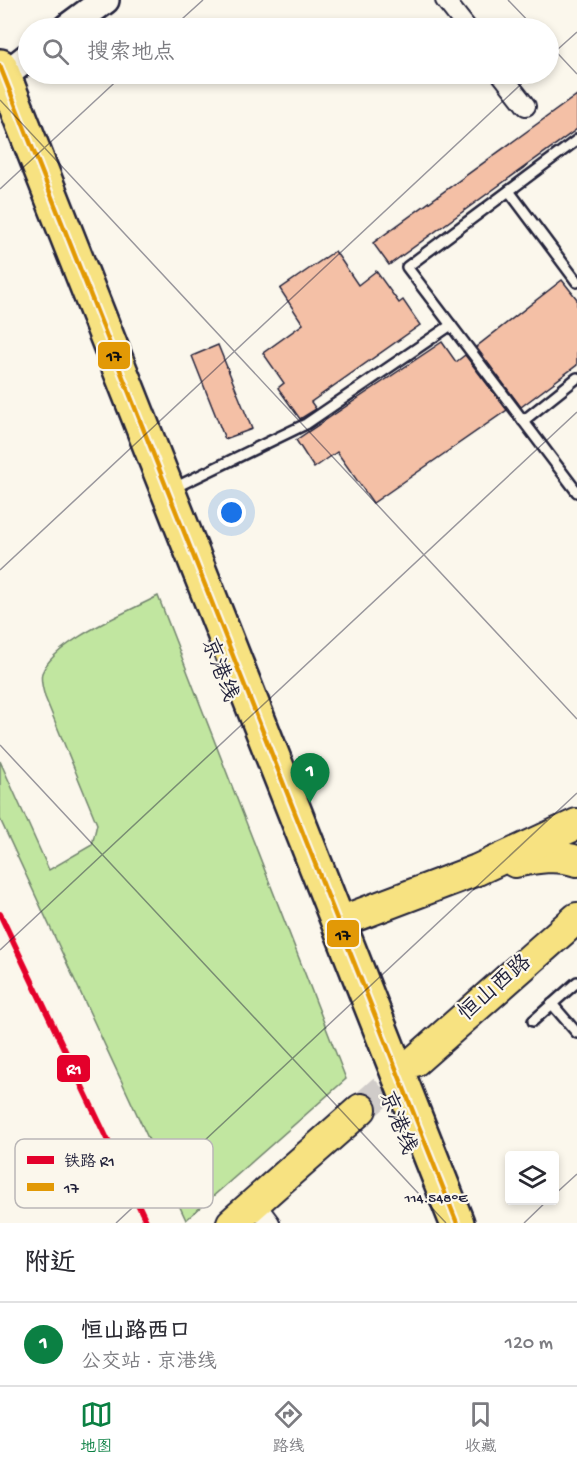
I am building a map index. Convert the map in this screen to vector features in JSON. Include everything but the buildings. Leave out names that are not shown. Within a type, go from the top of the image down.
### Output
[{"type":"highway","name":"京港线","points":[[11,66],[167,491],[457,1223]]},
{"type":"highway","name":"京港线","points":[[0,118],[436,1223]]},
{"type":"main road","points":[[338,923],[477,870],[577,824]]},
{"type":"main road","points":[[477,870],[540,857],[565,857],[577,861]]},
{"type":"main road","name":"恒山西路","points":[[415,1061],[577,918]]},
{"type":"main road","points":[[232,1223],[262,1213],[361,1109]]},
{"type":"street","points":[[81,18],[105,0]]},
{"type":"street","points":[[445,0],[459,18]]},
{"type":"street","points":[[509,84],[526,106]]},
{"type":"lane","points":[[577,140],[407,267],[577,492]]},
{"type":"lane","points":[[509,191],[577,282]]},
{"type":"lane","points":[[167,491],[306,424],[451,325]]},
{"type":"lane","points":[[523,421],[577,378]]},
{"type":"lane","points":[[533,1021],[577,982]]},
{"type":"lane","points":[[552,1004],[577,1033]]},
{"type":"green space","points":[[158,596],[346,1079],[213,1196],[213,1139],[148,1139],[0,819],[0,761],[49,870],[92,845],[97,824],[45,697],[42,673],[49,661],[61,650],[111,619]]},
{"type":"green space","points":[[180,1208],[200,1208],[186,1220]]},
{"type":"tunnel","points":[[361,1109],[415,1061]]},
{"type":"rail line","name":"R1","points":[[0,914],[107,1139]]},
{"type":"rail line","name":"R1","points":[[140,1208],[147,1223]]},
{"type":"transit line","name":"17","points":[[0,66],[457,1223]]},
{"type":"place","name":"恒山路西口","points":[[310,803]]}]
